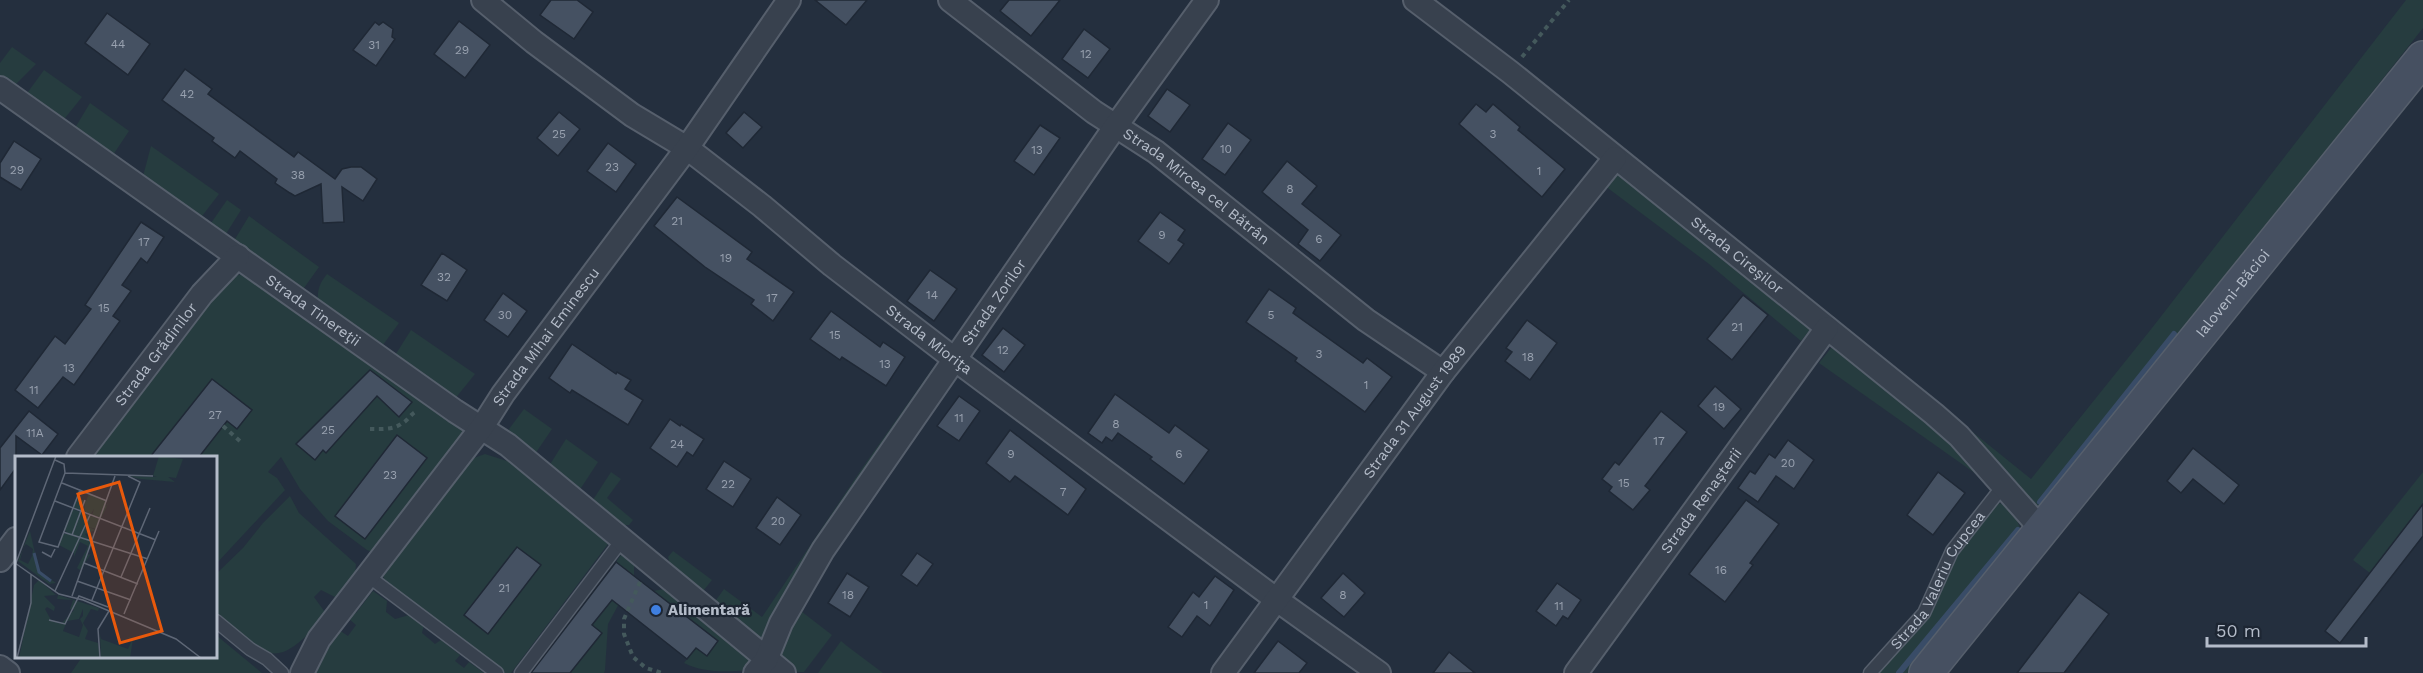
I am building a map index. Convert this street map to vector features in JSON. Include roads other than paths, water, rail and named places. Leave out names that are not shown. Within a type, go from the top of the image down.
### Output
[{"type":"main road","name":"Ialoveni-Băcioi","points":[[2042,530],[2423,58]]},
{"type":"main road","points":[[1926,673],[2042,530]]},
{"type":"street","name":"Strada Mioriţa","points":[[483,0],[534,42],[632,115],[687,148],[762,206],[832,265],[953,358],[1277,600],[1379,673]]},
{"type":"street","name":"Strada Mihai Eminescu","points":[[302,673],[319,639],[482,427],[503,394],[687,148],[789,0]]},
{"type":"street","name":"Strada Mircea cel Bătrân","points":[[950,0],[1115,127],[1156,152],[1366,320],[1443,372]]},
{"type":"street","name":"Strada Zorilor","points":[[768,669],[781,623],[823,550],[953,358],[1207,0]]},
{"type":"street","name":"Strada Cireşilor","points":[[1414,0],[1510,72],[1959,436],[2042,530]]},
{"type":"street","name":"Strada Tinereţii","points":[[0,88],[508,446],[649,562],[768,669]]},
{"type":"street","name":"Strada 31 August 1989","points":[[1223,673],[1443,372],[1615,158]]},
{"type":"street","name":"Strada Grădinilor","points":[[79,456],[202,294],[238,256]]},
{"type":"street","name":"Strada Renaşterii","points":[[1576,673],[1827,328]]},
{"type":"street","points":[[0,560],[15,539]]},
{"type":"street","points":[[0,667],[8,673]]},
{"type":"lane","name":"Strada Valeriu Cupcea","points":[[1870,673],[1924,613],[1952,551],[2003,486]]},
{"type":"lane","points":[[522,673],[622,540]]},
{"type":"lane","points":[[368,576],[497,673]]},
{"type":"lane","points":[[218,623],[282,673]]},
{"type":"waterway","points":[[2040,502],[2174,334]]},
{"type":"waterway","points":[[1899,673],[2018,530]]},
{"type":"place","name":"Alimentară","points":[[656,610]]}]
